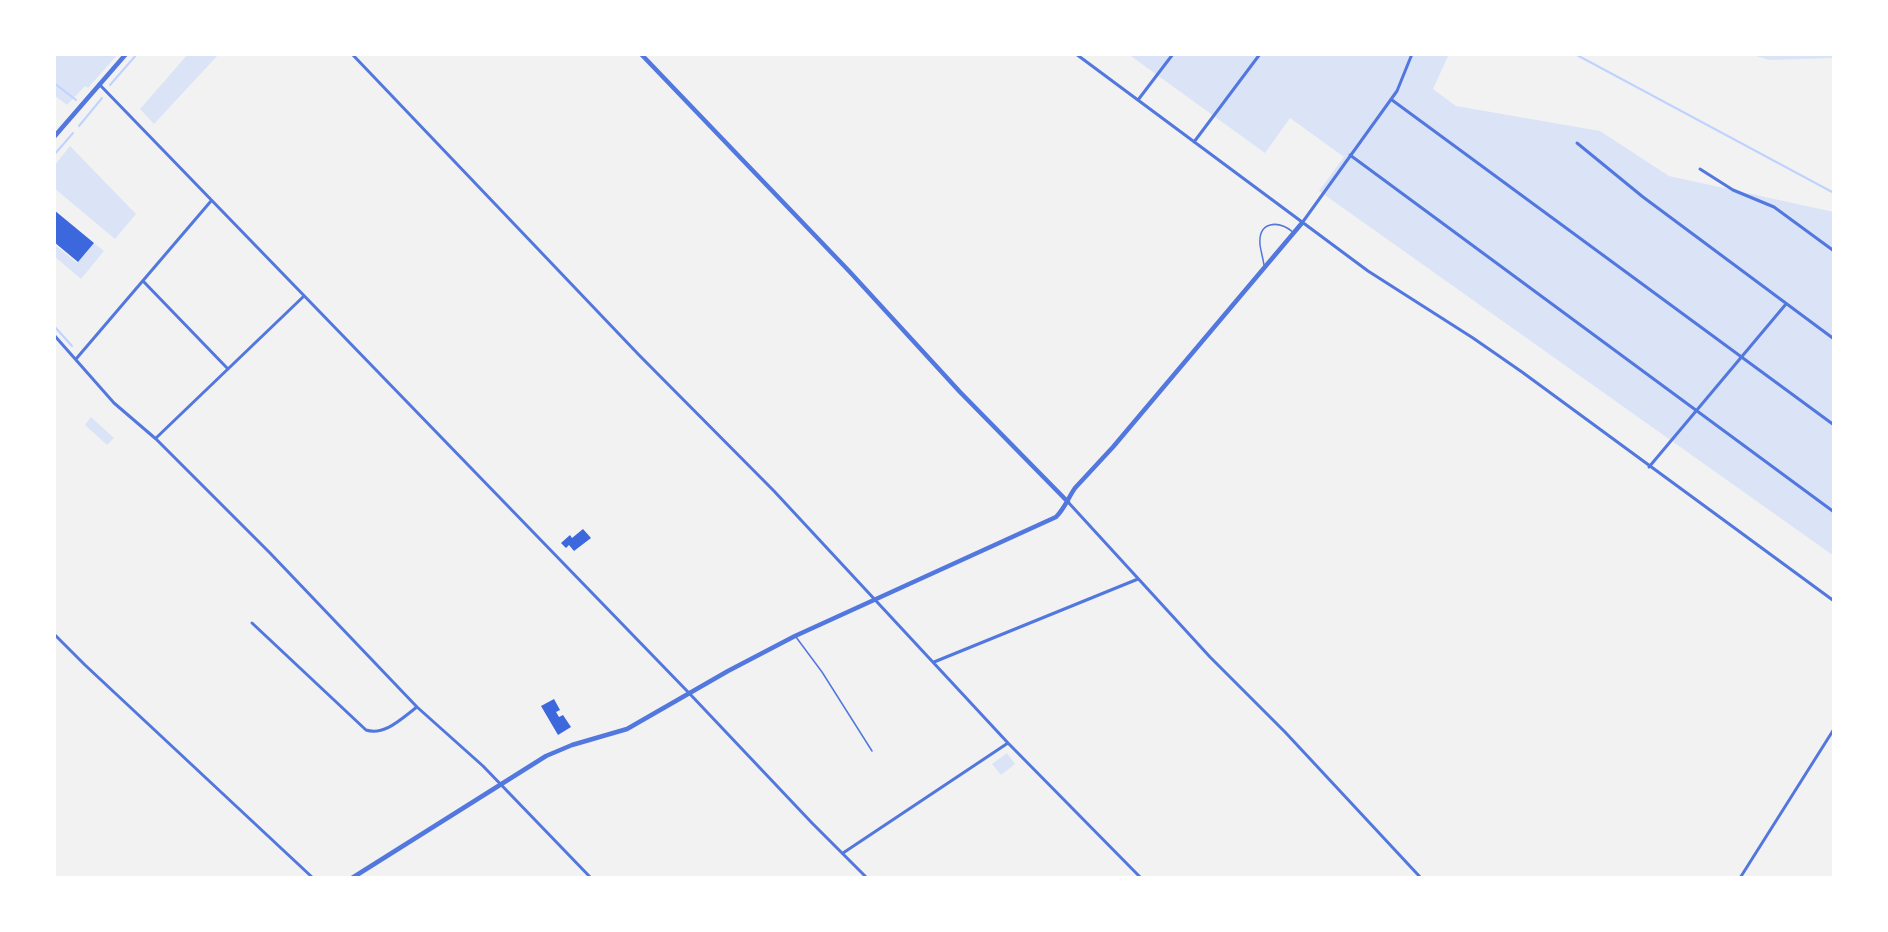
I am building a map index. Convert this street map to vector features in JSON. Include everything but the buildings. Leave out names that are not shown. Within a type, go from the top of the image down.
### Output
[{"type":"street","points":[[54,137],[126,54]]},
{"type":"street","points":[[352,54],[639,356],[781,497],[1008,743],[1141,878]]},
{"type":"street","points":[[641,54],[849,271],[960,392],[1068,502],[1421,878]]},
{"type":"street","points":[[1138,100],[1173,54]]},
{"type":"street","points":[[1194,142],[1260,54]]},
{"type":"street","points":[[352,878],[546,756],[572,745],[627,729],[795,636],[1050,520],[1062,510],[1075,488],[1113,447],[1302,223],[1392,100],[1404,77],[1412,54]]},
{"type":"street","points":[[1079,55],[1368,271],[1502,359],[1834,602]]},
{"type":"street","points":[[99,84],[689,693],[812,824],[867,878]]},
{"type":"street","points":[[1392,100],[1834,425]]},
{"type":"street","points":[[1577,143],[1643,197],[1834,339]]},
{"type":"street","points":[[1350,155],[1834,512]]},
{"type":"street","points":[[1700,169],[1733,190],[1774,207],[1834,251]]},
{"type":"street","points":[[76,359],[211,201]]},
{"type":"street","points":[[143,281],[228,369]]},
{"type":"street","points":[[156,439],[304,296]]},
{"type":"street","points":[[1649,467],[1786,304]]},
{"type":"street","points":[[54,335],[114,403],[156,439],[270,553],[417,707],[501,785],[591,878]]},
{"type":"street","points":[[933,662],[1138,579]]},
{"type":"street","points":[[252,622],[366,730],[379,732],[389,728],[417,707]]},
{"type":"street","points":[[54,634],[313,878]]},
{"type":"street","points":[[1740,878],[1834,729]]},
{"type":"street","points":[[843,853],[1008,743]]},
{"type":"lane","points":[[1264,268],[1260,241],[1266,228],[1280,223],[1294,232]]},
{"type":"lane","points":[[795,636],[822,672],[872,751]]},
{"type":"shaded area","points":[[54,54],[118,54],[88,88],[85,86],[67,105],[54,95]]},
{"type":"shaded area","points":[[188,54],[219,54],[154,124],[140,109]]},
{"type":"shaded area","points":[[1128,54],[1449,54],[1433,89],[1456,106],[1600,131],[1669,176],[1834,212],[1834,556],[1319,191],[1344,157],[1290,118],[1265,153]]},
{"type":"shaded area","points":[[1749,54],[1834,54],[1834,58],[1769,60]]},
{"type":"shaded area","points":[[70,146],[136,214],[115,239],[54,188],[54,166]]},
{"type":"shaded area","points":[[94,243],[104,251],[81,279],[54,256],[54,244],[77,263]]},
{"type":"shaded area","points":[[91,417],[114,438],[107,445],[85,425]]},
{"type":"shaded area","points":[[1007,753],[1015,764],[1001,775],[992,764]]},
{"type":"waterway","points":[[110,85],[137,54]]},
{"type":"waterway","points":[[1575,54],[1834,193]]},
{"type":"waterway","points":[[54,83],[76,100]]},
{"type":"waterway","points":[[79,126],[102,98]]},
{"type":"waterway","points":[[54,155],[73,133]]},
{"type":"waterway","points":[[54,326],[72,346]]}]
